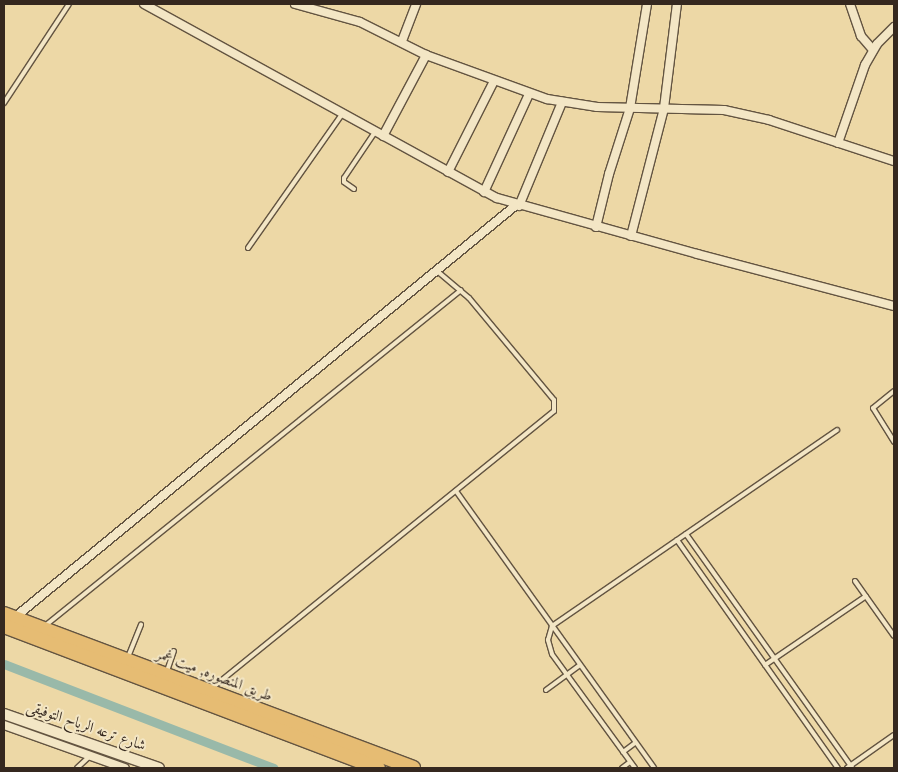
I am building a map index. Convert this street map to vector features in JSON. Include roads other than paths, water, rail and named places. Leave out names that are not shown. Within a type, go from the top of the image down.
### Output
[{"type":"highway","name":"طريق المنصوره, ميت غمر","points":[[7,619],[42,628],[413,768]]},
{"type":"highway","name":"طريق المنصوره, ميت غمر","points":[[7,619],[378,768]]},
{"type":"main road","name":"شارع ترعه الرياح التوفيقى","points":[[4,714],[72,744],[159,768]]},
{"type":"street","points":[[144,4],[484,192],[518,205],[596,227],[894,306]]},
{"type":"street","points":[[295,4],[360,22],[402,41],[426,55],[528,94],[562,102],[597,107],[724,110],[769,120],[894,161]]},
{"type":"street","points":[[402,41],[416,4]]},
{"type":"street","points":[[596,227],[609,174],[630,108],[647,4]]},
{"type":"street","points":[[631,236],[664,108],[677,4]]},
{"type":"street","points":[[850,4],[864,41],[873,50]]},
{"type":"street","points":[[838,143],[860,78],[873,50],[882,37],[894,27]]},
{"type":"street","points":[[383,136],[426,55]]},
{"type":"street","points":[[448,172],[494,81]]},
{"type":"street","points":[[484,192],[528,94]]},
{"type":"street","points":[[7,619],[518,205],[562,102]]},
{"type":"street","points":[[4,725],[72,744],[90,756],[125,768]]},
{"type":"lane","points":[[4,103],[69,4]]},
{"type":"lane","points":[[248,248],[343,113]]},
{"type":"lane","points":[[354,189],[344,182],[344,178],[375,132]]},
{"type":"lane","points":[[208,692],[552,414],[556,404],[461,290],[436,270]]},
{"type":"lane","points":[[42,628],[461,290]]},
{"type":"lane","points":[[894,391],[873,408],[894,440]]},
{"type":"lane","points":[[634,768],[549,647],[549,633],[552,626],[837,430]]},
{"type":"lane","points":[[456,492],[654,768]]},
{"type":"lane","points":[[686,534],[850,767],[894,735]]},
{"type":"lane","points":[[677,540],[838,768]]},
{"type":"lane","points":[[856,581],[894,636]]},
{"type":"lane","points":[[765,665],[866,596]]},
{"type":"lane","points":[[127,661],[141,625]]},
{"type":"lane","points":[[165,675],[174,651]]},
{"type":"lane","points":[[546,690],[580,665]]},
{"type":"lane","points":[[623,752],[636,743]]},
{"type":"lane","points":[[77,768],[90,756]]},
{"type":"lane","points":[[622,768],[630,762]]},
{"type":"waterway","points":[[4,664],[274,768]]}]
